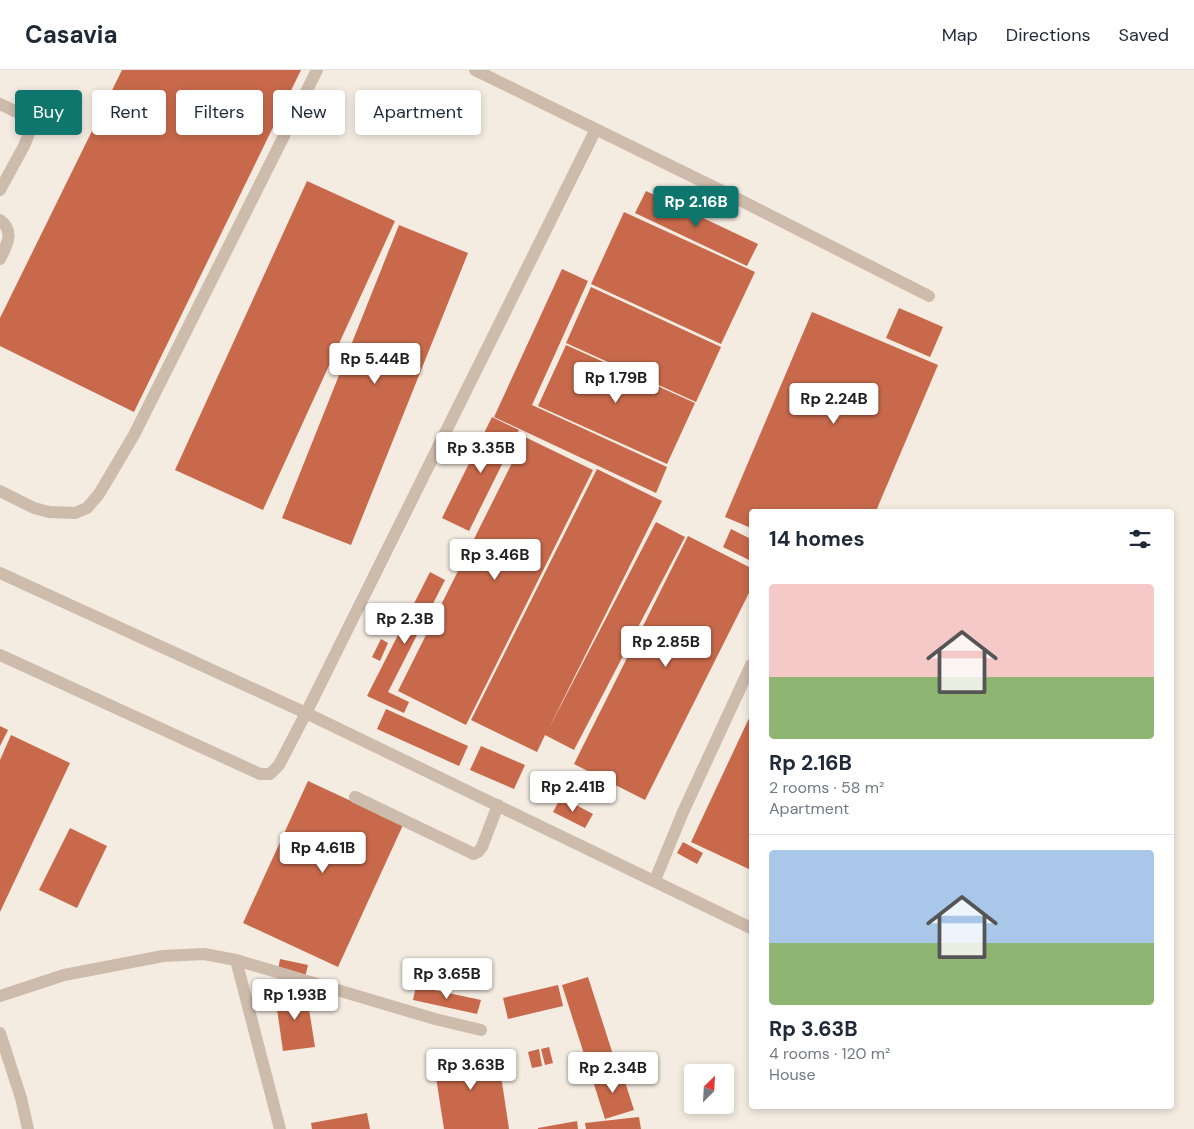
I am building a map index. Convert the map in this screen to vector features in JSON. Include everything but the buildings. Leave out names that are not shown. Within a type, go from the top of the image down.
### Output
[{"type":"street","points":[[0,491],[34,508],[75,513],[87,508],[99,494],[134,435],[317,70]]},
{"type":"street","points":[[476,70],[722,191],[929,296]]},
{"type":"street","points":[[0,104],[25,116],[30,131],[0,190]]},
{"type":"street","points":[[0,655],[260,774],[270,774],[279,765],[306,713],[596,129]]},
{"type":"street","points":[[0,220],[7,227],[9,235],[8,242],[0,259]]},
{"type":"street","points":[[0,573],[306,713],[749,927]]},
{"type":"street","points":[[655,880],[683,812],[749,669]]},
{"type":"street","points":[[355,797],[474,854],[482,847],[498,805]]},
{"type":"street","points":[[0,996],[64,975],[163,956],[204,954],[236,960],[435,1019],[481,1030]]},
{"type":"street","points":[[236,960],[280,1129]]},
{"type":"street","points":[[0,1033],[2,1048],[21,1098],[28,1129]]}]
